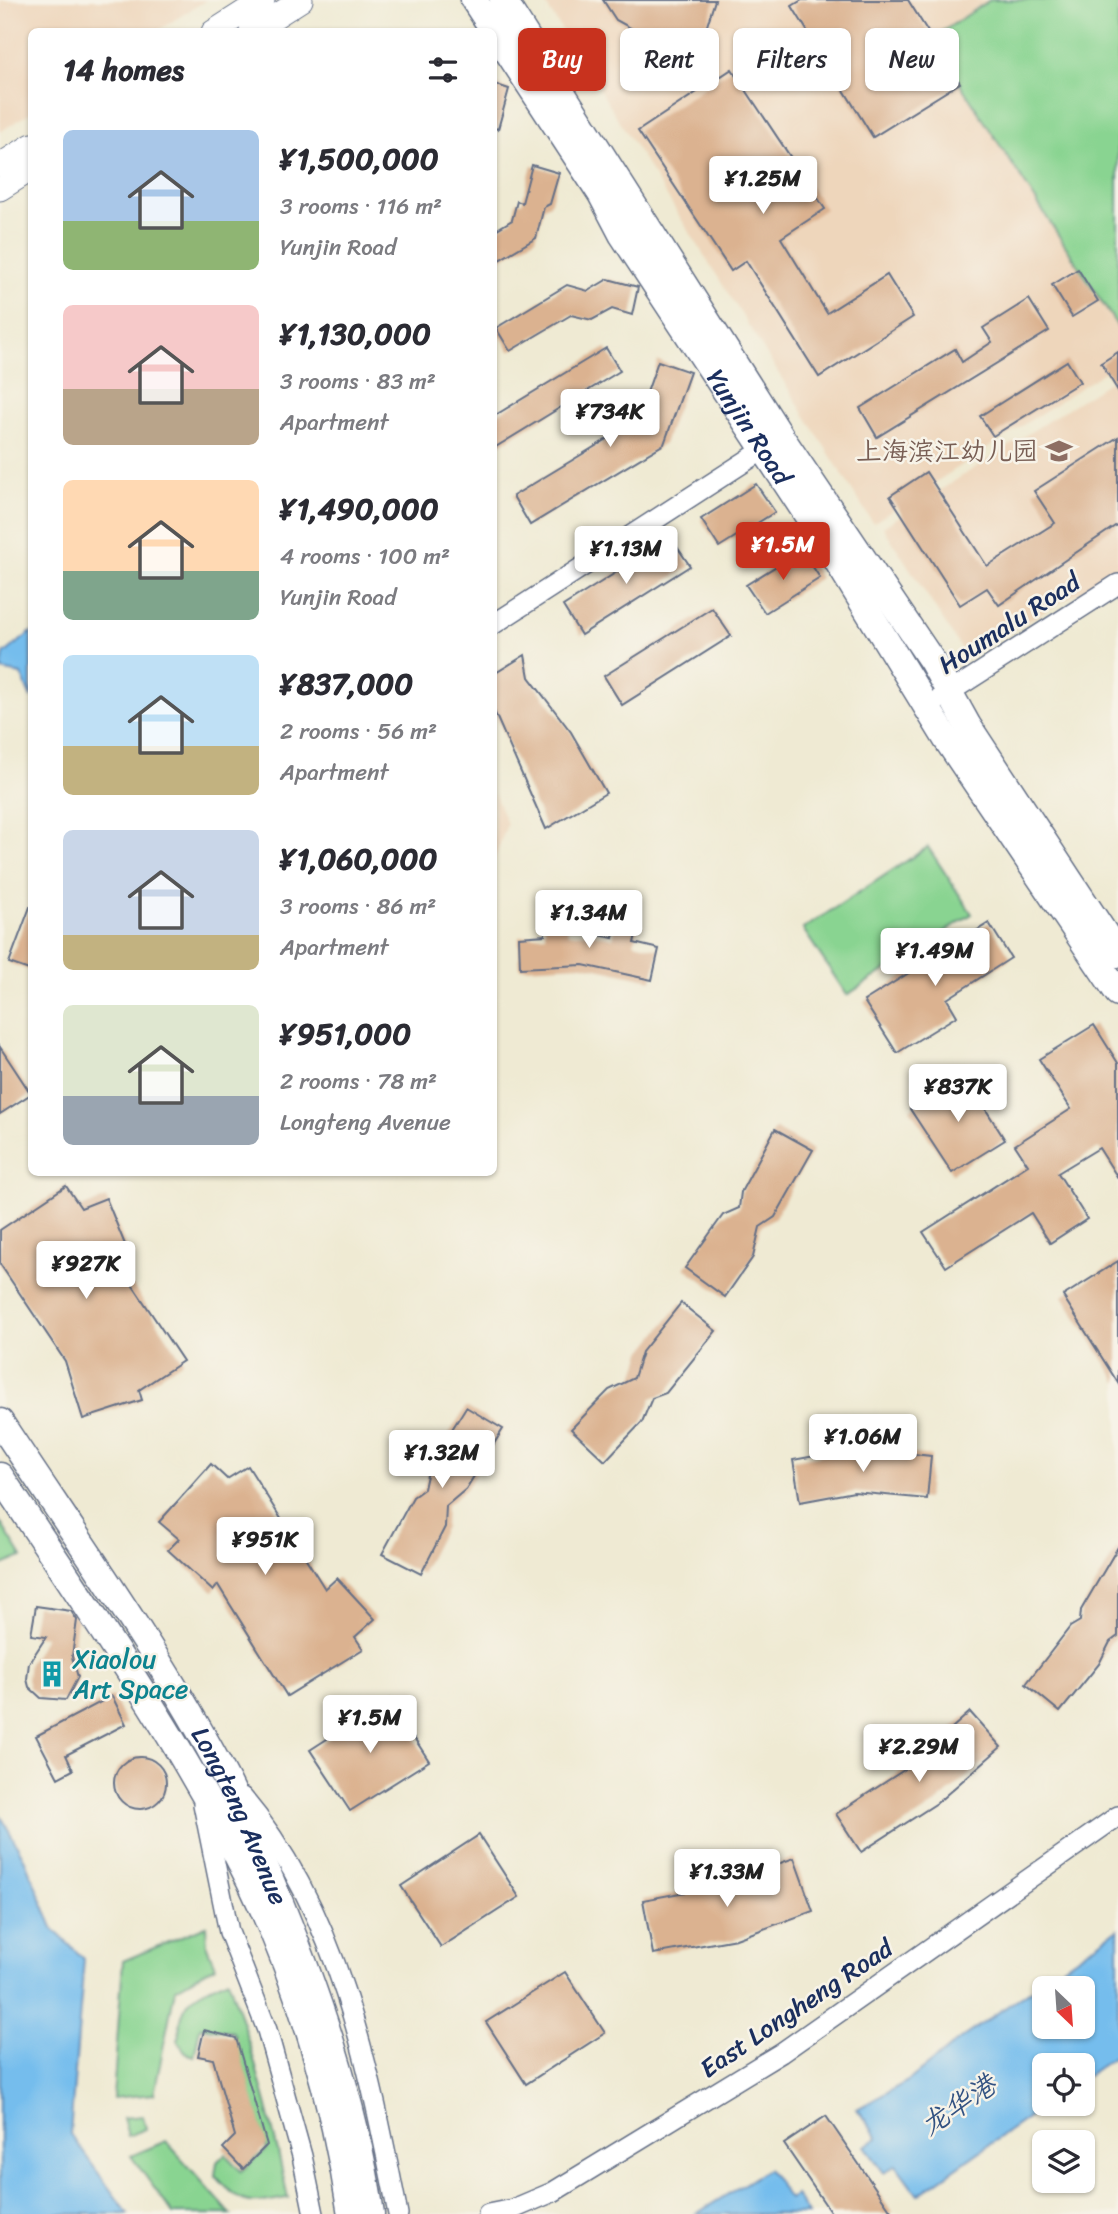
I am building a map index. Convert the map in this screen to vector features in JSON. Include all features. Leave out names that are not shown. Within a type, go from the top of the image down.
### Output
[{"type":"main road","name":"Yunjin Road","points":[[474,0],[492,28]]},
{"type":"main road","name":"Yunjin Road","points":[[503,0],[781,437],[932,662],[938,699],[968,726],[1118,954]]},
{"type":"main road","name":"Yunjin Road","points":[[497,36],[763,450],[938,699],[1019,851],[1118,993]]},
{"type":"main road","name":"Longteng Avenue","points":[[0,1422],[156,1659],[226,1779],[343,2084],[371,2214]]},
{"type":"main road","name":"Longteng Avenue","points":[[0,1476],[131,1674],[290,1950],[325,2090],[351,2214]]},
{"type":"street","points":[[219,28],[263,0]]},
{"type":"street","points":[[257,28],[302,0]]},
{"type":"street","points":[[0,165],[28,148]]},
{"type":"street","points":[[0,189],[28,172]]},
{"type":"street","points":[[497,622],[763,450]]},
{"type":"street","name":"Houmalu Road","points":[[938,699],[1118,584]]},
{"type":"street","points":[[226,1779],[257,1816],[286,1858],[312,1905],[368,2078],[398,2214]]},
{"type":"street","points":[[201,1793],[229,1932],[267,2030],[300,2145],[314,2214]]},
{"type":"street","name":"East Longheng Road","points":[[488,2214],[513,2209],[553,2192],[781,2053],[1118,1816]]},
{"type":"shaded area","points":[[0,0],[206,0],[162,28],[28,28],[28,114],[0,132]]},
{"type":"shaded area","points":[[543,0],[1118,0],[1118,363],[873,523],[600,91],[606,91],[606,28],[561,28]]},
{"type":"shaded area","name":"上海滨江幼儿园","points":[[1118,376],[1118,570],[966,656],[883,527]]},
{"type":"shaded area","points":[[497,800],[507,824],[497,852]]},
{"type":"green space","points":[[990,0],[1118,0],[1118,327],[959,82],[959,28],[948,28]]},
{"type":"green space","points":[[928,847],[972,914],[847,995],[803,929]]},
{"type":"green space","points":[[0,1522],[22,1557],[0,1566]]},
{"type":"green space","points":[[206,1926],[207,1947],[215,1966],[175,1989],[154,2094],[113,2098],[123,1961]]},
{"type":"green space","points":[[228,1979],[262,2087],[288,2198],[247,2202],[233,2194],[215,2175],[217,2162],[225,2154],[241,2171],[267,2149],[233,2032],[200,2027],[194,2057],[186,2053],[178,2041],[182,2016],[190,2000]]},
{"type":"green space","points":[[143,2116],[146,2129],[128,2136],[123,2118]]},
{"type":"green space","points":[[166,2141],[231,2214],[173,2214],[131,2156]]},
{"type":"water","points":[[28,634],[28,691],[21,674],[1,670],[4,654]]},
{"type":"water","points":[[0,1814],[25,1860],[54,1930],[84,1959],[70,2134],[128,2214],[0,2214]]},
{"type":"water","name":"龙华港","points":[[1118,1929],[1118,2054],[1095,2070],[1095,2053],[1032,2053],[1032,2115],[918,2195],[896,2165],[884,2173],[865,2146],[878,2138],[857,2109],[908,2081],[963,2037],[1032,1989],[1032,2039],[1096,2039],[1096,1976],[1051,1976]]},
{"type":"water","points":[[768,2169],[789,2199],[795,2195],[808,2214],[696,2214]]},
{"type":"building","points":[[603,0],[715,0],[706,28],[630,28],[616,20]]},
{"type":"building","points":[[802,0],[908,0],[926,28],[865,28],[865,91],[947,91],[873,137],[845,91],[851,91],[851,28],[806,28],[792,6]]},
{"type":"building","points":[[732,69],[733,91],[747,91],[825,209],[781,238],[827,313],[887,275],[913,317],[819,377],[746,261],[731,271],[638,131],[699,91],[719,91],[719,78]]},
{"type":"building","points":[[497,85],[509,89],[497,129]]},
{"type":"building","points":[[532,165],[559,173],[550,204],[544,207],[536,238],[497,261],[497,229],[512,220],[517,201],[522,203]]},
{"type":"building","points":[[1078,269],[1098,301],[1072,317],[1052,285]]},
{"type":"building","points":[[608,279],[638,287],[632,315],[612,309],[592,320],[571,315],[510,351],[497,330],[567,285],[588,291]]},
{"type":"building","points":[[1029,299],[1049,331],[877,437],[860,408],[955,349],[962,362],[992,342],[983,328]]},
{"type":"building","points":[[606,348],[620,371],[497,446],[497,414]]},
{"type":"building","points":[[1118,352],[1118,391],[1101,363]]},
{"type":"building","points":[[658,361],[690,372],[664,444],[530,525],[513,496],[637,421]]},
{"type":"building","points":[[1067,361],[1080,382],[993,436],[980,416]]},
{"type":"building","points":[[1118,437],[1118,524],[999,605],[987,588],[960,605],[890,496],[926,472],[987,566],[1055,523],[1034,491]]},
{"type":"building","points":[[756,484],[775,512],[719,547],[701,519]]},
{"type":"building","points":[[671,538],[690,566],[581,635],[563,606]]},
{"type":"building","points":[[802,550],[820,578],[765,613],[746,585]]},
{"type":"building","points":[[712,608],[731,636],[622,705],[604,676]]},
{"type":"building","points":[[525,655],[529,677],[571,732],[606,793],[546,829],[497,718],[497,672]]},
{"type":"building","points":[[28,912],[28,970],[9,963]]},
{"type":"building","points":[[567,920],[568,934],[591,933],[613,938],[617,921],[638,926],[634,943],[659,949],[652,980],[583,965],[520,968],[519,937],[545,935],[545,921]]},
{"type":"building","points":[[989,923],[1011,958],[947,999],[957,1016],[897,1053],[864,1001]]},
{"type":"building","points":[[1094,1025],[1118,1063],[1118,1178],[1099,1148],[1058,1173],[1087,1219],[1050,1243],[1031,1213],[946,1267],[923,1232],[1028,1165],[1015,1145],[1071,1109],[1039,1059]]},
{"type":"building","points":[[0,1047],[28,1089],[28,1096],[0,1114]]},
{"type":"building","points":[[964,1075],[1005,1140],[952,1173],[910,1109]]},
{"type":"building","points":[[775,1129],[813,1150],[775,1217],[760,1227],[753,1257],[725,1297],[685,1268],[723,1215],[739,1208],[741,1192]]},
{"type":"building","points":[[66,1186],[81,1208],[106,1198],[126,1247],[111,1253],[183,1361],[139,1390],[142,1400],[83,1419],[65,1361],[0,1264],[0,1230]]},
{"type":"building","points":[[1118,1261],[1118,1383],[1063,1296]]},
{"type":"building","points":[[681,1303],[716,1331],[666,1393],[652,1398],[642,1422],[605,1461],[571,1429],[609,1390],[634,1378],[642,1352]]},
{"type":"building","points":[[466,1407],[503,1429],[466,1489],[446,1506],[445,1527],[421,1574],[382,1554],[413,1497],[424,1489],[429,1466]]},
{"type":"building","points":[[858,1448],[931,1456],[927,1499],[854,1492],[800,1502],[793,1460]]},
{"type":"building","points":[[211,1464],[227,1479],[248,1466],[325,1589],[337,1578],[375,1619],[355,1637],[363,1649],[287,1696],[218,1585],[213,1591],[168,1550],[179,1539],[159,1522]]},
{"type":"building","points":[[1118,1547],[1118,1636],[1110,1642],[1099,1664],[1060,1712],[1026,1684],[1070,1627],[1080,1621],[1081,1610]]},
{"type":"building","points":[[36,1606],[71,1611],[77,1620],[72,1657],[78,1677],[66,1700],[41,1698],[29,1687],[29,1663],[46,1637],[31,1635]]},
{"type":"building","points":[[112,1696],[126,1724],[66,1755],[73,1770],[58,1778],[36,1736]]},
{"type":"building","points":[[389,1699],[429,1761],[350,1811],[310,1750]]},
{"type":"building","points":[[970,1712],[1001,1747],[937,1803],[861,1852],[836,1814],[907,1768]]},
{"type":"building","points":[[140,1757],[150,1759],[158,1765],[164,1773],[164,1793],[158,1801],[150,1807],[140,1809],[130,1807],[122,1801],[116,1793],[114,1783],[116,1773],[122,1765],[130,1759]]},
{"type":"building","points":[[479,1835],[519,1897],[441,1947],[401,1886]]},
{"type":"building","points":[[794,1858],[813,1911],[736,1939],[653,1954],[643,1900],[717,1886]]},
{"type":"building","points":[[565,1972],[605,2033],[526,2084],[486,2022]]},
{"type":"building","points":[[204,2030],[236,2038],[267,2145],[243,2169],[223,2148],[235,2136],[213,2059],[198,2056]]},
{"type":"building","points":[[826,2116],[893,2214],[832,2214],[784,2144]]},
{"type":"place","name":"上海滨江幼儿园","points":[[1059,451]]},
{"type":"place","name":"Xiaolou Art Space","points":[[52,1674]]}]
